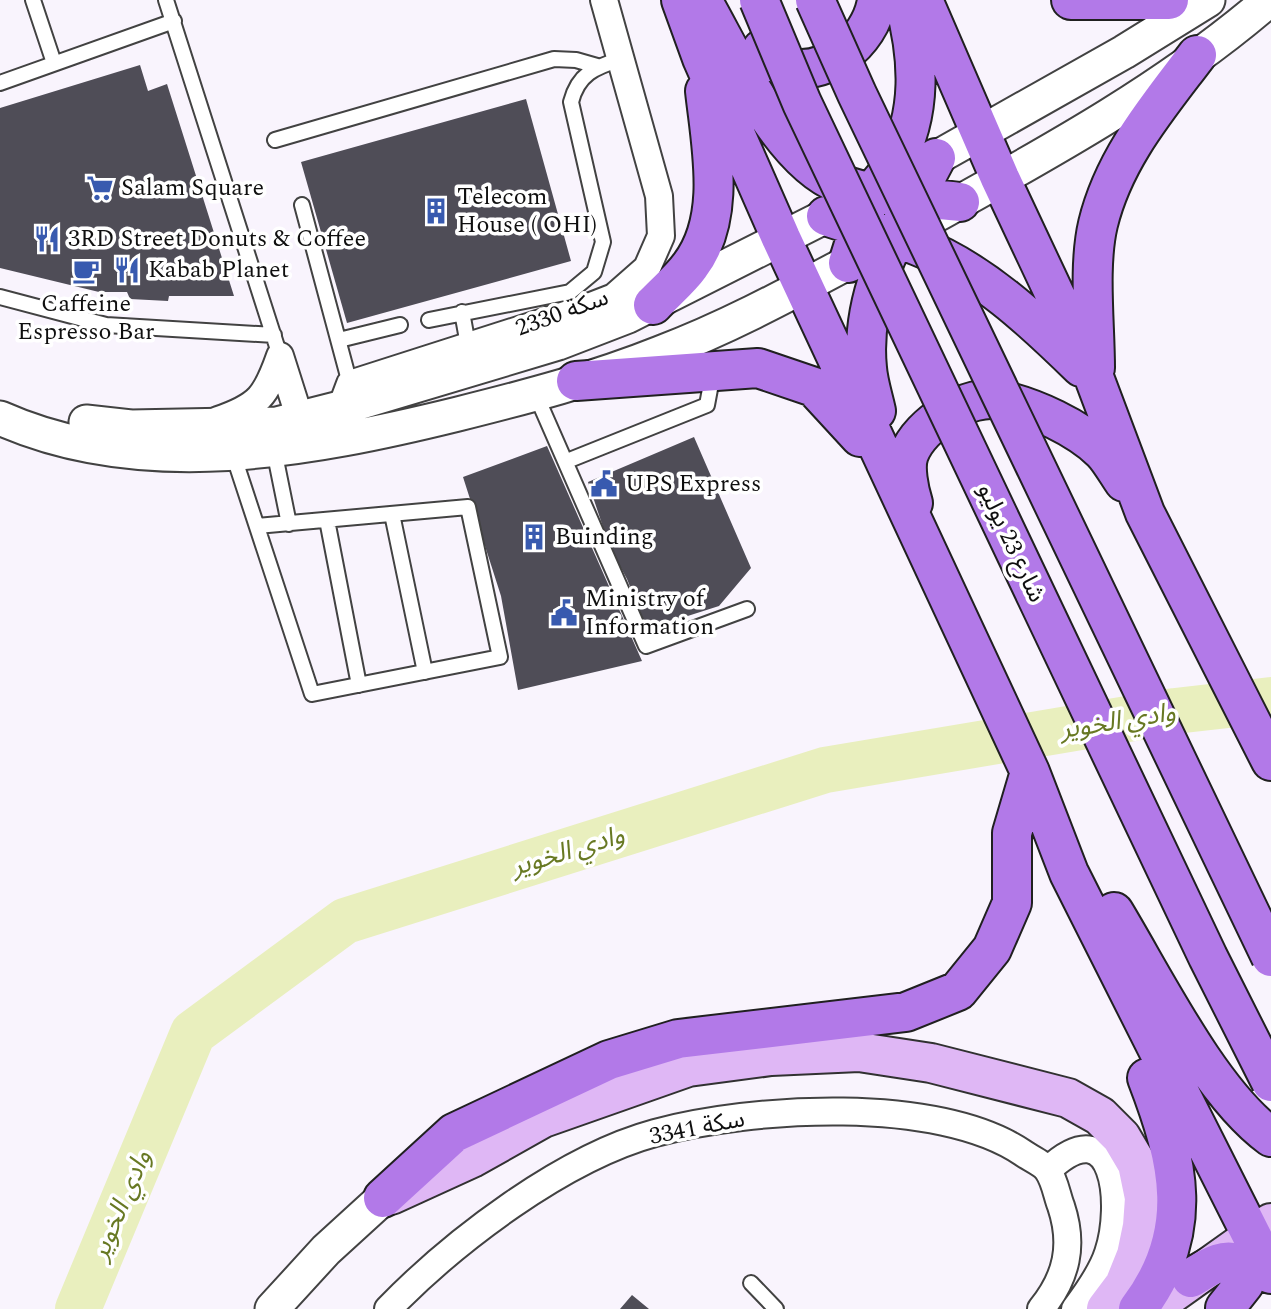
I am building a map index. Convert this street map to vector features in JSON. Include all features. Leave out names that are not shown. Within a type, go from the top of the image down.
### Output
[{"type":"main road","points":[[681,0],[702,58],[803,287],[1026,763],[1166,1128],[1179,1191],[1172,1239],[1158,1282],[1138,1309]]},
{"type":"main road","points":[[702,0],[784,139],[818,172],[836,182],[874,192],[960,202]]},
{"type":"main road","points":[[726,0],[748,35],[777,64],[806,70],[850,49],[868,30],[877,0]]},
{"type":"main road","name":"شارع 23 يوليو","points":[[759,0],[802,103],[1208,957],[1271,1082]]},
{"type":"main road","points":[[816,0],[857,94],[1271,957]]},
{"type":"main road","points":[[887,467],[867,368],[873,294],[857,236],[874,192],[893,166],[913,115],[917,74],[913,37],[903,0]]},
{"type":"main road","points":[[923,0],[980,134],[1095,380],[1144,513]]},
{"type":"main road","points":[[1071,0],[1169,0]]},
{"type":"main road","points":[[1095,380],[1094,259],[1098,225],[1115,174],[1126,152],[1198,55]]},
{"type":"main road","points":[[653,305],[691,265],[708,232],[714,177],[702,58]]},
{"type":"main road","points":[[857,236],[916,197],[936,158]]},
{"type":"main road","points":[[857,236],[947,260],[1006,299],[1095,380]]},
{"type":"main road","points":[[576,381],[758,368],[814,387],[887,467]]},
{"type":"main road","points":[[933,565],[909,490],[908,455],[932,422],[950,410],[987,400],[1000,400],[1063,424],[1102,452],[1144,513],[1271,761]]},
{"type":"main road","points":[[1026,763],[1227,1095],[1254,1125],[1271,1137]]},
{"type":"main road","points":[[383,1198],[454,1133],[609,1060],[678,1040],[906,1012],[958,991],[992,949],[1012,903],[1012,833],[1026,763]]},
{"type":"main road","points":[[1069,873],[1267,1254]]},
{"type":"main road","points":[[1181,1023],[1271,1112]]},
{"type":"main road","points":[[383,1198],[472,1158],[543,1118],[688,1067],[771,1056],[859,1052],[883,1055],[944,1066],[1068,1098],[1100,1116],[1121,1137],[1137,1164],[1144,1198],[1142,1226],[1136,1255],[1124,1285],[1105,1309]]},
{"type":"main road","points":[[1191,1278],[1267,1254]]},
{"type":"main road","points":[[1224,1308],[1267,1254]]},
{"type":"main road","points":[[1150,1309],[1211,1265],[1227,1261],[1241,1265],[1244,1284],[1224,1308]]},
{"type":"street","name":"سكة 2330","points":[[402,378],[468,345],[614,297],[647,268],[661,236],[659,196],[609,62],[604,0]]},
{"type":"street","points":[[874,192],[1124,52],[1208,0]]},
{"type":"street","points":[[0,404],[92,423],[131,428],[277,424],[300,419],[345,396],[402,378],[558,343],[653,305],[781,238],[857,236],[960,202],[1145,92],[1269,0]]},
{"type":"street","points":[[0,418],[29,431],[102,448],[166,454],[274,449],[402,428],[536,395],[661,353],[803,287],[857,236]]},
{"type":"street","points":[[277,345],[300,419]]},
{"type":"street","points":[[198,427],[250,408],[268,390],[277,345]]},
{"type":"street","name":"سكة 3341","points":[[388,1309],[440,1258],[569,1171],[653,1134],[713,1120],[828,1112],[912,1116],[964,1127],[1014,1147],[1048,1170]]},
{"type":"street","points":[[1041,1309],[1063,1275],[1069,1233],[1048,1170],[1074,1150],[1089,1149],[1105,1159],[1115,1181],[1114,1220],[1108,1253],[1075,1309]]},
{"type":"street","points":[[272,1309],[326,1250],[383,1198]]},
{"type":"lane","points":[[33,0],[54,63]]},
{"type":"lane","points":[[0,297],[106,325],[277,345],[166,0]]},
{"type":"lane","points":[[0,83],[174,21]]},
{"type":"lane","points":[[275,140],[554,59],[609,62]]},
{"type":"lane","points":[[429,320],[570,292],[594,272],[603,242],[571,102],[579,80],[609,62]]},
{"type":"lane","points":[[302,205],[339,340],[345,396]]},
{"type":"lane","points":[[463,312],[468,345]]},
{"type":"lane","points":[[339,340],[400,325]]},
{"type":"lane","points":[[567,461],[707,405],[713,372]]},
{"type":"lane","points":[[536,395],[646,646],[747,609]]},
{"type":"lane","points":[[274,449],[289,524]]},
{"type":"lane","points":[[232,452],[312,694],[500,657],[468,507],[257,526]]},
{"type":"lane","points":[[392,514],[425,672]]},
{"type":"lane","points":[[327,520],[359,685]]},
{"type":"lane","points":[[751,1283],[776,1309]]},
{"type":"building","name":"Salam Square","points":[[140,65],[148,91],[167,84],[234,296],[169,296],[168,301],[130,299],[127,292],[99,292],[0,268],[0,108]]},
{"type":"building","name":"Telecom House ( OHI)","points":[[526,99],[571,261],[347,323],[301,162]]},
{"type":"building","points":[[694,437],[751,568],[719,606],[647,629],[627,579],[610,548],[588,482]]},
{"type":"building","name":"Buinding","points":[[547,446],[642,661],[518,690],[501,596],[463,477]]},
{"type":"building","points":[[632,1295],[649,1309],[620,1309]]},
{"type":"waterway","name":"وادي الخوير","points":[[78,1309],[193,1033],[345,921],[825,770],[1175,711],[1271,700]]},
{"type":"place","name":"Salam Square","points":[[100,188]]},
{"type":"place","name":"Telecom House ( OHI)","points":[[436,211]]},
{"type":"place","name":"3RD Street Donuts & Coffee","points":[[47,239]]},
{"type":"place","name":"Kabab Planet","points":[[127,270]]},
{"type":"place","name":"Caffeine Espresso Bar","points":[[86,271]]},
{"type":"place","name":"UPS Express","points":[[604,484]]},
{"type":"place","name":"Buinding","points":[[534,537]]},
{"type":"place","name":"Ministry of Information","points":[[564,613]]}]
